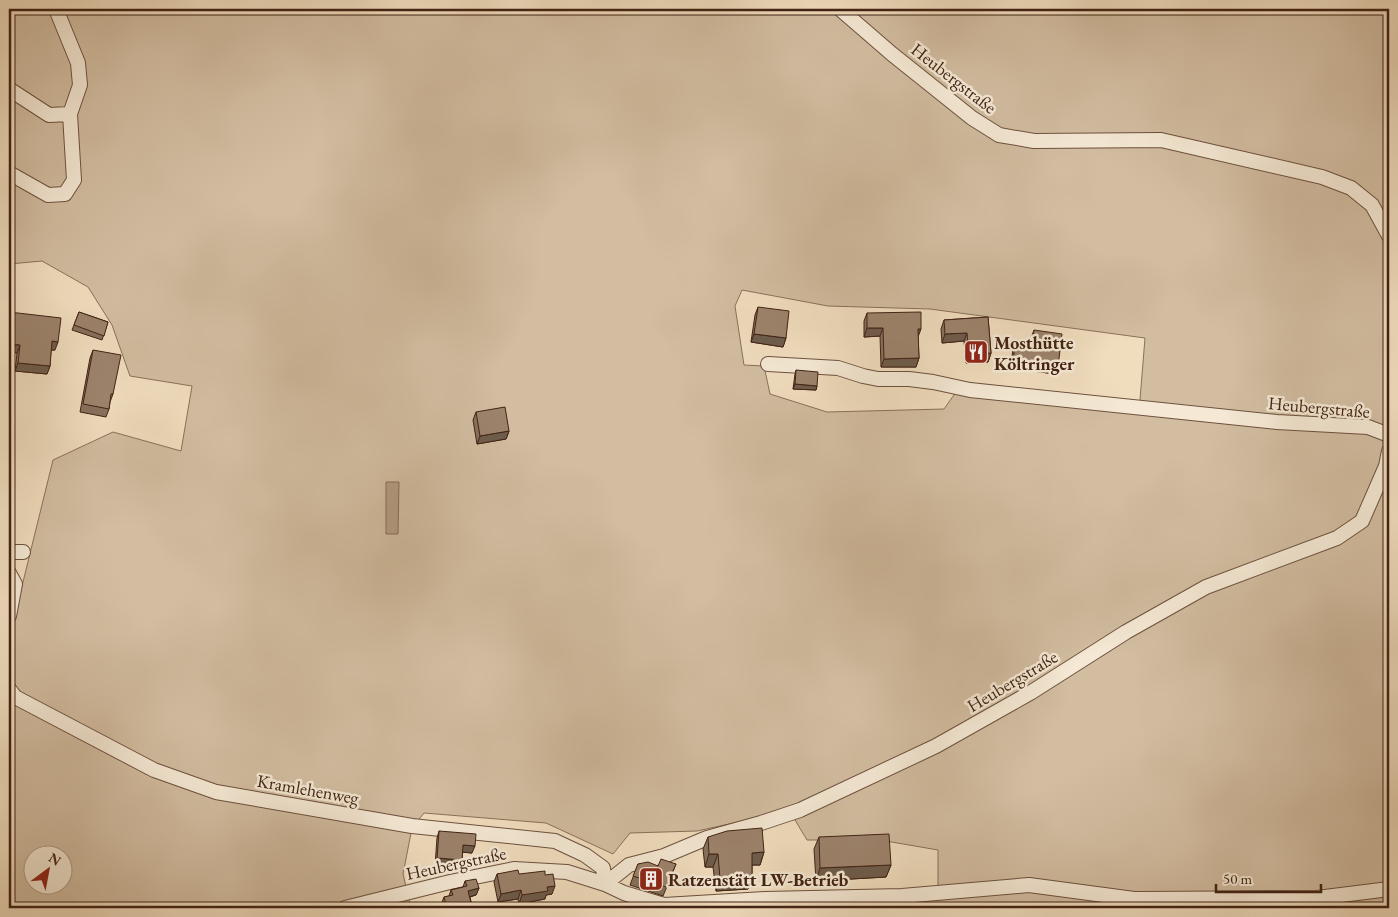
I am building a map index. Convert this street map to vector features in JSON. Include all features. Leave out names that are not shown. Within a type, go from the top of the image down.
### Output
[{"type":"street","points":[[9,173],[48,196],[65,194],[74,180],[70,114],[80,85],[78,63],[56,9]]},
{"type":"street","name":"Heubergstraße","points":[[840,9],[892,54],[972,118],[1000,135],[1034,141],[1161,140],[1322,177],[1351,188],[1372,206],[1389,236]]},
{"type":"street","points":[[9,89],[49,115],[70,114]]},
{"type":"street","name":"Heubergstraße","points":[[768,364],[838,368],[878,379],[909,379],[970,390],[1277,422],[1368,427],[1389,435]]},
{"type":"street","name":"Heubergstraße","points":[[605,884],[629,865],[664,856],[707,838],[800,810],[936,746],[1030,693],[1126,632],[1206,587],[1336,538],[1362,521],[1386,466],[1389,451]]},
{"type":"street","points":[[9,552],[23,552]]},
{"type":"street","points":[[9,573],[15,584],[9,616]]},
{"type":"street","name":"Kramlehenweg","points":[[9,689],[15,697],[154,770],[216,792],[412,826],[555,841],[585,855],[602,868],[605,884]]},
{"type":"street","name":"Heubergstraße","points":[[344,908],[450,882],[514,869],[567,872],[605,884],[624,893],[664,905],[766,899],[902,896],[1028,884],[1134,899],[1317,898],[1389,889]]},
{"type":"shaded area","points":[[9,9],[1389,9],[1389,908],[761,908],[938,898],[938,850],[880,840],[807,840],[792,815],[738,822],[697,831],[630,833],[613,854],[546,823],[424,813],[412,828],[403,874],[411,908],[9,908],[9,699],[13,689],[9,677],[9,639],[53,460],[113,432],[181,451],[192,386],[130,376],[112,325],[88,287],[42,261],[9,264]],"holes":[[[742,290],[828,306],[930,309],[1145,338],[1139,412],[956,392],[944,409],[827,412],[770,394],[764,366],[744,365],[735,306]]]},
{"type":"shaded area","points":[[386,482],[399,482],[398,534],[386,534]]},
{"type":"building","points":[[758,307],[789,311],[786,338],[754,334]]},
{"type":"building","points":[[9,312],[61,318],[58,342],[52,341],[50,366],[18,363],[20,345],[9,344]]},
{"type":"building","points":[[79,312],[108,322],[104,336],[74,325]]},
{"type":"building","points":[[921,312],[921,329],[918,329],[919,358],[884,359],[883,328],[867,328],[867,313]]},
{"type":"building","points":[[988,317],[991,353],[969,355],[967,333],[945,334],[944,320]]},
{"type":"building","points":[[1034,330],[1062,334],[1058,367],[1013,359],[1016,341],[1032,343]]},
{"type":"building","points":[[93,350],[121,355],[109,409],[83,404]]},
{"type":"building","points":[[796,370],[818,372],[817,386],[795,384]]},
{"type":"building","points":[[505,407],[509,431],[480,436],[476,412]]},
{"type":"building","points":[[762,828],[764,852],[752,853],[752,877],[720,879],[718,854],[709,854],[708,837],[727,831]]},
{"type":"building","points":[[439,831],[476,834],[475,846],[463,845],[462,860],[437,858]]},
{"type":"building","points":[[889,834],[891,865],[820,868],[819,837]]},
{"type":"building","points":[[661,859],[676,864],[666,887],[633,876],[638,864],[648,862],[658,866]]},
{"type":"building","points":[[518,870],[519,874],[545,871],[545,875],[553,874],[555,886],[547,887],[548,891],[522,895],[521,890],[501,894],[497,874]]},
{"type":"building","points":[[476,879],[479,888],[468,891],[472,906],[447,908],[444,897],[453,895],[451,890],[467,886],[465,881]]},
{"type":"place","name":"Mosthütte Költringer","points":[[976,352]]},
{"type":"place","name":"Ratzenstätt LW-Betrieb","points":[[651,879]]}]
